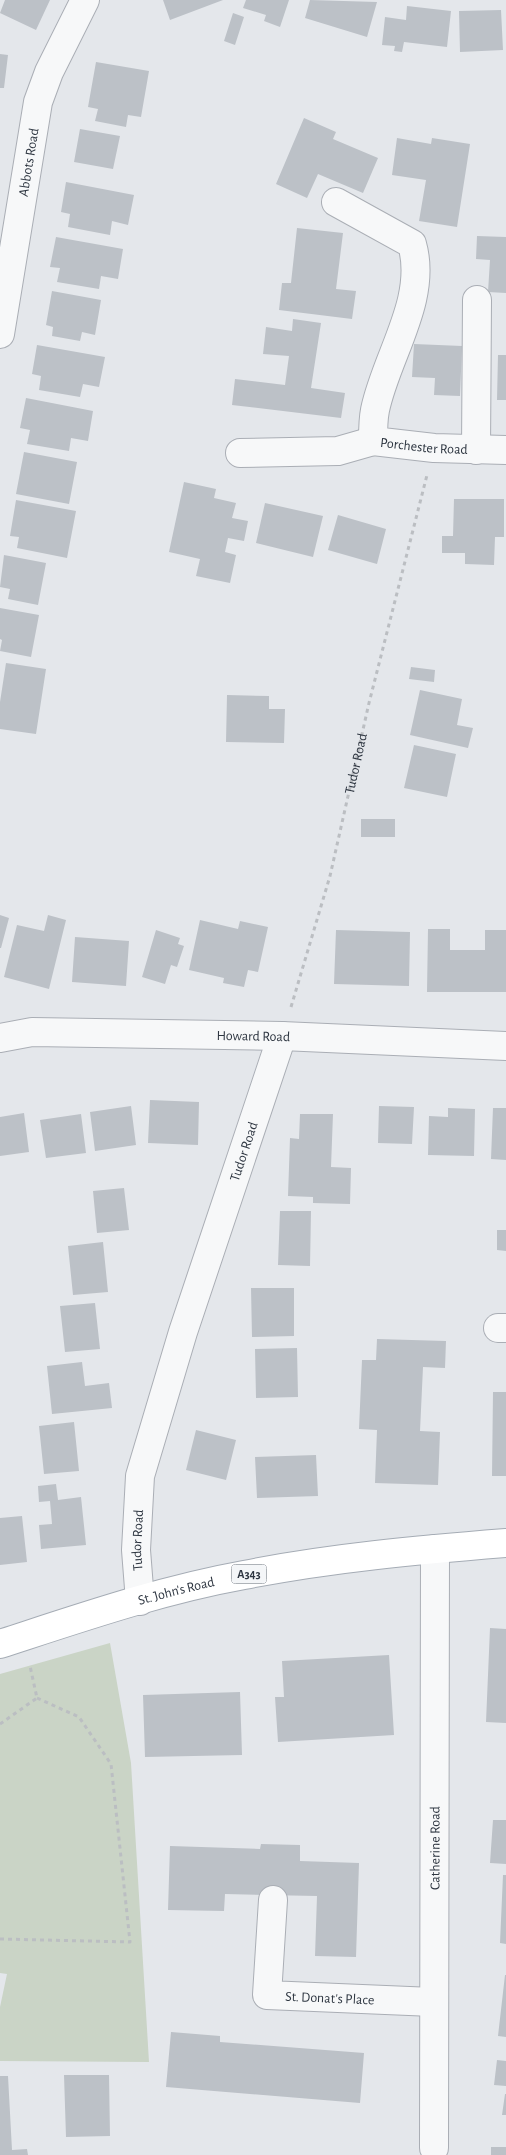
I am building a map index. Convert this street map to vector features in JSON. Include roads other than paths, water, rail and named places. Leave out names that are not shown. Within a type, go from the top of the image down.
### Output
[{"type":"main road","name":"St. John's Road","points":[[0,1644],[140,1601],[242,1575],[340,1558],[506,1543]]},
{"type":"street","name":"Abbots Road","points":[[0,334],[38,102],[49,72],[84,0]]},
{"type":"street","name":"Porchester Road","points":[[336,202],[412,244],[414,252],[413,298],[375,410],[373,441],[434,448],[506,450]]},
{"type":"street","points":[[476,450],[477,300]]},
{"type":"street","points":[[240,453],[338,451],[373,441]]},
{"type":"street","name":"Howard Road","points":[[0,1038],[32,1032],[282,1036],[506,1046]]},
{"type":"street","name":"Tudor Road","points":[[140,1601],[136,1550],[140,1476],[183,1332],[282,1036]]},
{"type":"street","name":"Catherine Road","points":[[434,1549],[434,2148]]},
{"type":"street","name":"St. Donat's Place","points":[[273,1900],[267,1995],[433,2002]]}]
